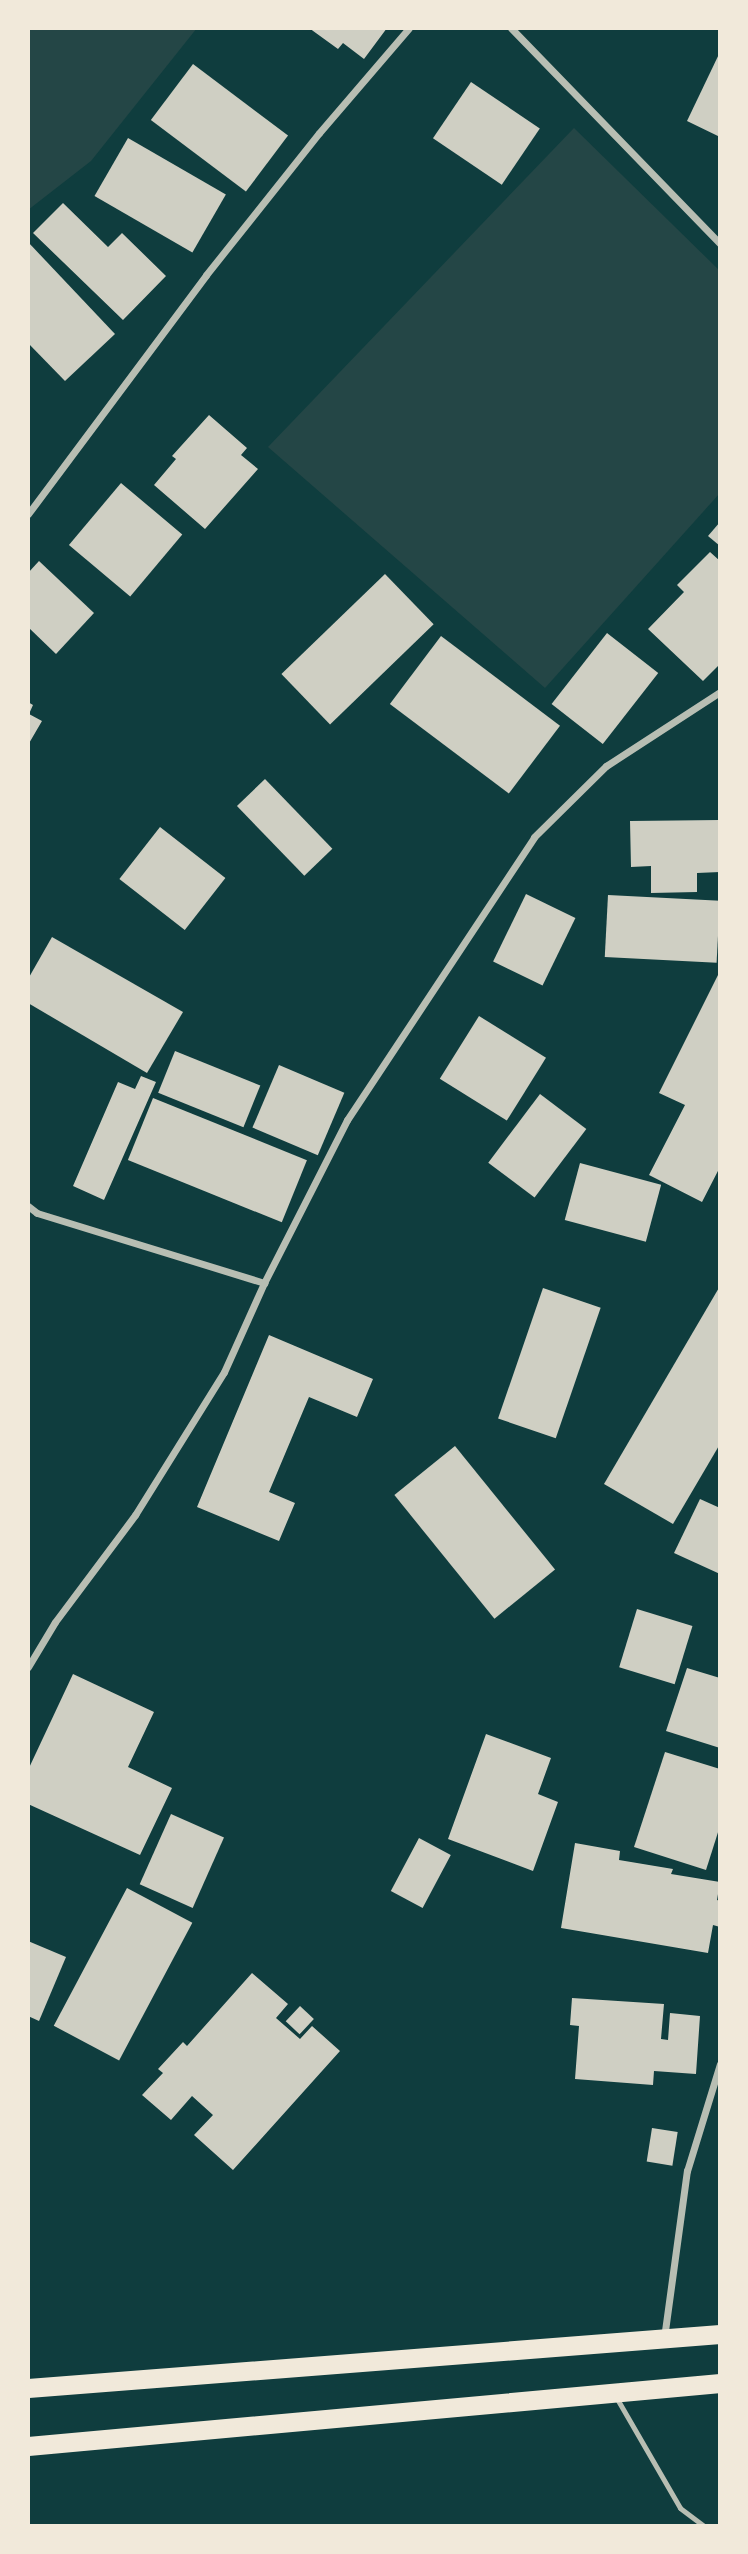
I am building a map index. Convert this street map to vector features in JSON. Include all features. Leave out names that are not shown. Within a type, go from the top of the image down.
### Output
[{"type":"highway","points":[[28,2388],[720,2334]]},
{"type":"highway","points":[[28,2446],[720,2383]]},
{"type":"street","points":[[28,514],[206,275],[319,133],[409,28]]},
{"type":"street","points":[[511,28],[720,244]]},
{"type":"street","points":[[28,1667],[55,1622],[135,1515],[203,1405],[223,1372],[264,1283],[347,1121],[534,837],[606,766],[720,692]]},
{"type":"street","points":[[28,1206],[37,1213],[264,1283]]},
{"type":"street","points":[[664,2339],[687,2171],[720,2064]]},
{"type":"lane","points":[[612,2392],[680,2508],[704,2526]]},
{"type":"shaded area","points":[[28,28],[197,28],[91,161],[28,210]]},
{"type":"shaded area","points":[[574,128],[720,271],[720,493],[545,688],[268,447]]},
{"type":"building","points":[[309,28],[387,28],[364,59],[343,43],[338,49]]},
{"type":"building","points":[[720,52],[720,137],[687,121]]},
{"type":"building","points":[[193,64],[288,136],[246,192],[151,120]]},
{"type":"building","points":[[471,82],[540,128],[502,185],[433,138]]},
{"type":"building","points":[[128,138],[226,194],[192,253],[94,196]]},
{"type":"building","points":[[63,203],[108,247],[122,233],[166,276],[123,320],[33,233]]},
{"type":"building","points":[[28,242],[115,334],[65,381],[28,343]]},
{"type":"building","points":[[209,415],[247,448],[241,455],[258,469],[205,529],[154,485],[176,459],[172,456]]},
{"type":"building","points":[[121,483],[182,534],[130,596],[69,545]]},
{"type":"building","points":[[720,522],[720,546],[708,536]]},
{"type":"building","points":[[710,552],[720,561],[720,664],[703,681],[648,629],[684,592],[677,585]]},
{"type":"building","points":[[39,561],[94,613],[56,654],[28,627],[28,573]]},
{"type":"building","points":[[385,574],[434,624],[330,724],[281,674]]},
{"type":"building","points":[[607,633],[658,673],[603,744],[552,704]]},
{"type":"building","points":[[441,636],[560,726],[509,794],[390,704]]},
{"type":"building","points":[[28,702],[33,705],[29,714],[42,721],[28,745]]},
{"type":"building","points":[[265,779],[332,849],[304,876],[237,806]]},
{"type":"building","points":[[720,820],[720,872],[697,873],[697,892],[651,893],[651,866],[631,867],[630,821]]},
{"type":"building","points":[[160,827],[225,878],[185,930],[119,879]]},
{"type":"building","points":[[526,894],[575,918],[543,986],[493,961]]},
{"type":"building","points":[[608,895],[720,901],[717,963],[605,957]]},
{"type":"building","points":[[52,937],[183,1012],[147,1073],[28,1003],[28,979]]},
{"type":"building","points":[[720,971],[720,1167],[702,1202],[649,1175],[685,1105],[659,1093]]},
{"type":"building","points":[[479,1016],[546,1058],[507,1121],[440,1079]]},
{"type":"building","points":[[175,1051],[260,1085],[243,1127],[158,1093]]},
{"type":"building","points":[[279,1065],[344,1093],[318,1155],[252,1128]]},
{"type":"building","points":[[141,1076],[156,1082],[104,1200],[73,1186],[118,1082],[135,1089]]},
{"type":"building","points":[[540,1094],[586,1129],[535,1198],[488,1163]]},
{"type":"building","points":[[153,1098],[307,1160],[282,1222],[128,1160]]},
{"type":"building","points":[[580,1163],[661,1185],[646,1242],[565,1220]]},
{"type":"building","points":[[720,1286],[720,1444],[673,1524],[604,1484]]},
{"type":"building","points":[[543,1288],[601,1308],[556,1438],[498,1418]]},
{"type":"building","points":[[269,1335],[373,1379],[357,1417],[309,1397],[269,1492],[295,1503],[279,1541],[197,1507]]},
{"type":"building","points":[[455,1446],[555,1570],[494,1619],[394,1495]]},
{"type":"building","points":[[700,1499],[720,1508],[720,1574],[674,1553]]},
{"type":"building","points":[[637,1609],[692,1626],[675,1684],[619,1667]]},
{"type":"building","points":[[687,1668],[720,1678],[720,1748],[666,1731]]},
{"type":"building","points":[[73,1674],[154,1712],[128,1767],[172,1788],[140,1855],[28,1804],[28,1770]]},
{"type":"building","points":[[486,1734],[551,1758],[538,1794],[558,1802],[533,1871],[448,1839]]},
{"type":"building","points":[[665,1752],[720,1769],[720,1826],[706,1870],[634,1847]]},
{"type":"building","points":[[171,1814],[224,1838],[193,1908],[140,1884]]},
{"type":"building","points":[[419,1838],[451,1855],[423,1908],[391,1891]]},
{"type":"building","points":[[575,1843],[620,1851],[619,1860],[673,1869],[671,1874],[720,1882],[717,1900],[720,1901],[720,1927],[713,1925],[708,1953],[561,1928]]},
{"type":"building","points":[[127,1888],[192,1923],[119,2060],[54,2026]]},
{"type":"building","points":[[28,1941],[66,1957],[39,2021],[28,2016]]},
{"type":"building","points":[[252,1973],[288,2004],[276,2018],[300,2039],[312,2026],[340,2051],[233,2170],[194,2135],[213,2115],[192,2096],[171,2120],[142,2095],[163,2073],[158,2069],[183,2042],[187,2046]]},
{"type":"building","points":[[572,1998],[664,2004],[661,2039],[668,2040],[670,2013],[700,2016],[696,2074],[654,2071],[653,2085],[575,2079],[579,2026],[570,2025]]},
{"type":"building","points":[[300,2006],[314,2019],[300,2034],[286,2021]]},
{"type":"building","points":[[652,2128],[678,2132],[672,2166],[647,2162]]}]
